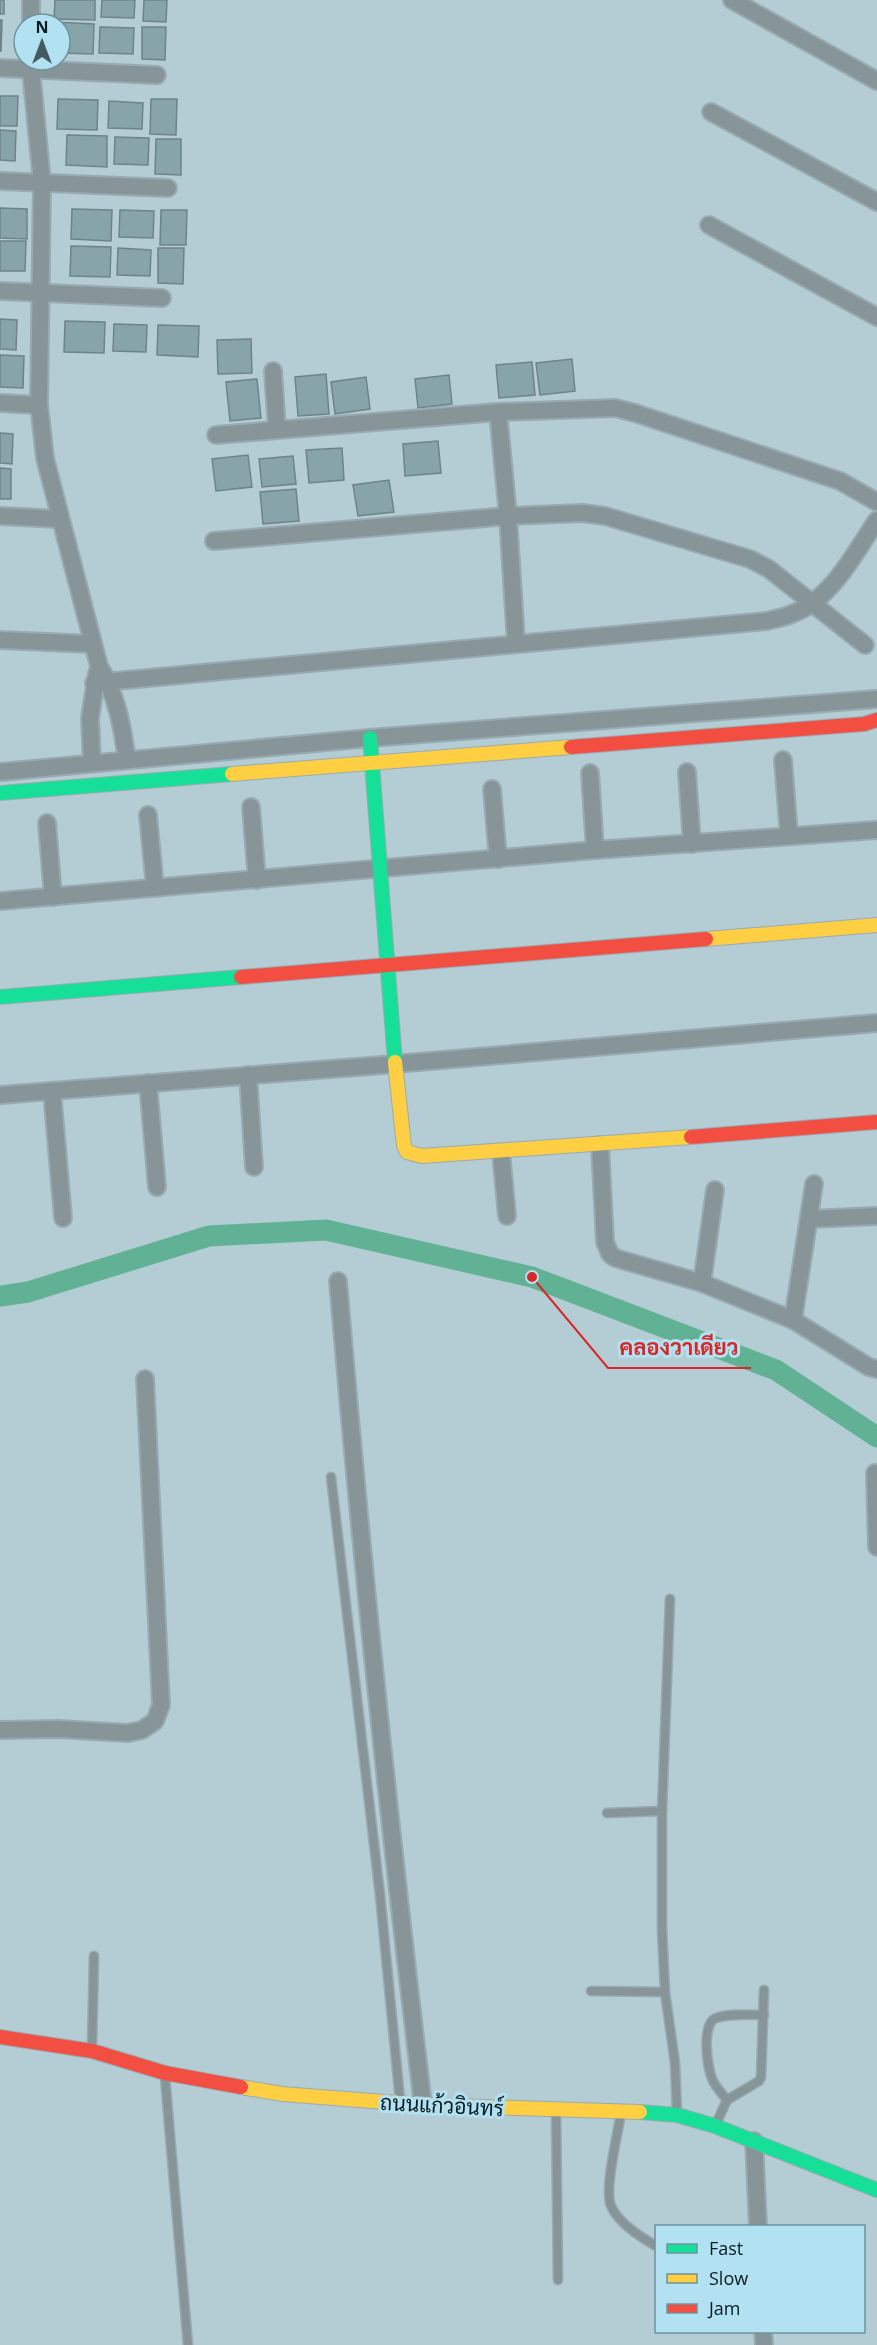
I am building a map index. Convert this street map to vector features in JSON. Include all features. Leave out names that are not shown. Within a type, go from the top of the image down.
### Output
[{"type":"street","points":[[732,0],[877,81]]},
{"type":"street","points":[[72,68],[157,75]]},
{"type":"street","points":[[31,72],[42,182],[39,405],[45,458],[99,666],[101,682],[119,713],[127,760]]},
{"type":"street","points":[[711,112],[877,202]]},
{"type":"street","points":[[0,181],[168,188]]},
{"type":"street","points":[[709,225],[877,318]]},
{"type":"street","points":[[0,291],[162,298]]},
{"type":"street","points":[[273,371],[277,430]]},
{"type":"street","points":[[0,403],[39,405]]},
{"type":"street","points":[[216,435],[498,412],[602,408],[625,410],[840,481],[877,502]]},
{"type":"street","points":[[498,412],[508,516],[516,643]]},
{"type":"street","points":[[214,541],[508,516],[583,513],[605,516],[750,559],[769,569],[865,645]]},
{"type":"street","points":[[0,516],[59,519]]},
{"type":"street","points":[[101,682],[767,621],[791,615],[813,603],[839,577],[877,520]]},
{"type":"street","points":[[0,640],[93,644]]},
{"type":"street","points":[[101,682],[90,718],[100,763],[110,783]]},
{"type":"street","points":[[0,772],[370,738],[877,699]]},
{"type":"street","points":[[0,793],[864,724],[877,720]]},
{"type":"street","points":[[370,738],[395,1064],[404,1146],[407,1152],[422,1156],[501,1152],[877,1122]]},
{"type":"street","points":[[783,760],[789,836]]},
{"type":"street","points":[[590,772],[595,850]]},
{"type":"street","points":[[687,772],[692,844]]},
{"type":"street","points":[[492,789],[498,859]]},
{"type":"street","points":[[251,807],[257,880]]},
{"type":"street","points":[[148,815],[155,888]]},
{"type":"street","points":[[47,823],[53,897]]},
{"type":"street","points":[[0,901],[595,850],[877,830]]},
{"type":"street","points":[[0,997],[877,926]]},
{"type":"street","points":[[0,1095],[877,1023]]},
{"type":"street","points":[[248,1075],[254,1167]]},
{"type":"street","points":[[148,1083],[157,1187]]},
{"type":"street","points":[[52,1090],[63,1218]]},
{"type":"street","points":[[600,1145],[605,1242],[610,1254],[615,1258],[702,1282],[793,1320],[869,1367],[877,1369]]},
{"type":"street","points":[[501,1152],[507,1216]]},
{"type":"street","points":[[793,1320],[814,1184]]},
{"type":"street","points":[[702,1282],[715,1190]]},
{"type":"street","points":[[810,1219],[877,1216]]},
{"type":"street","points":[[338,1281],[357,1502],[423,2105]]},
{"type":"street","points":[[0,1730],[58,1729],[128,1733],[142,1730],[155,1721],[161,1705],[145,1379]]},
{"type":"street","points":[[875,1473],[877,1547]]},
{"type":"street","name":"ถนนแก้วอินทร์","points":[[0,2037],[92,2051],[165,2073],[282,2094],[423,2105],[621,2110],[677,2115],[715,2126],[877,2190]]},
{"type":"street","points":[[754,2141],[758,2225]]},
{"type":"lane","points":[[332,1478],[380,1895],[400,2103]]},
{"type":"lane","points":[[670,1599],[662,1811],[662,1939],[675,2063],[677,2115]]},
{"type":"lane","points":[[607,1813],[662,1811]]},
{"type":"lane","points":[[92,2051],[94,1956]]},
{"type":"lane","points":[[715,2126],[727,2100],[761,2078],[764,1990]]},
{"type":"lane","points":[[591,1991],[666,1992]]},
{"type":"lane","points":[[727,2100],[713,2081],[709,2067],[706,2032],[708,2025],[715,2019],[764,2015]]},
{"type":"lane","points":[[165,2073],[188,2345]]},
{"type":"lane","points":[[556,2110],[558,2280]]},
{"type":"lane","points":[[621,2110],[609,2189],[612,2206],[623,2221],[639,2236],[655,2245]]},
{"type":"building","points":[[0,0],[4,0],[4,14],[0,14]]},
{"type":"building","points":[[55,0],[95,0],[95,20],[72,19],[72,12],[54,12]]},
{"type":"building","points":[[102,0],[135,0],[134,18],[101,17]]},
{"type":"building","points":[[144,0],[167,0],[166,22],[143,21]]},
{"type":"building","points":[[0,20],[2,20],[1,51],[0,51]]},
{"type":"building","points":[[72,23],[94,24],[93,54],[72,53]]},
{"type":"building","points":[[100,27],[134,28],[133,54],[99,53]]},
{"type":"building","points":[[142,27],[166,27],[165,60],[142,59]]},
{"type":"building","points":[[0,96],[18,96],[17,126],[0,126]]},
{"type":"building","points":[[58,99],[98,100],[97,130],[57,129]]},
{"type":"building","points":[[151,99],[177,99],[176,135],[150,134]]},
{"type":"building","points":[[109,101],[143,103],[142,129],[108,128]]},
{"type":"building","points":[[0,130],[16,131],[15,161],[0,160]]},
{"type":"building","points":[[67,135],[107,136],[107,167],[66,165]]},
{"type":"building","points":[[115,137],[149,138],[148,165],[114,164]]},
{"type":"building","points":[[156,139],[181,139],[181,175],[155,174]]},
{"type":"building","points":[[0,208],[27,209],[27,239],[0,238]]},
{"type":"building","points":[[72,209],[112,210],[111,241],[71,239]]},
{"type":"building","points":[[120,210],[154,211],[153,238],[119,237]]},
{"type":"building","points":[[161,210],[187,210],[186,245],[160,245]]},
{"type":"building","points":[[0,241],[26,241],[25,271],[0,271]]},
{"type":"building","points":[[71,246],[111,247],[110,277],[70,276]]},
{"type":"building","points":[[118,248],[151,250],[150,276],[117,275]]},
{"type":"building","points":[[158,248],[184,248],[183,284],[158,283]]},
{"type":"building","points":[[0,319],[17,320],[16,350],[0,349]]},
{"type":"building","points":[[65,321],[105,322],[104,353],[64,352]]},
{"type":"building","points":[[114,324],[147,325],[146,352],[113,351]]},
{"type":"building","points":[[158,325],[199,326],[198,357],[157,355]]},
{"type":"building","points":[[251,339],[252,373],[218,374],[217,340]]},
{"type":"building","points":[[0,355],[24,356],[23,388],[0,387]]},
{"type":"building","points":[[572,359],[575,391],[540,395],[536,363]]},
{"type":"building","points":[[532,362],[535,395],[499,398],[496,365]]},
{"type":"building","points":[[326,374],[329,414],[298,416],[295,377]]},
{"type":"building","points":[[449,375],[452,404],[418,408],[415,379]]},
{"type":"building","points":[[366,377],[370,409],[335,414],[331,382]]},
{"type":"building","points":[[257,379],[261,418],[230,421],[226,382]]},
{"type":"building","points":[[0,433],[13,434],[12,464],[0,463]]},
{"type":"building","points":[[438,441],[441,473],[405,476],[403,444]]},
{"type":"building","points":[[342,448],[344,480],[309,483],[306,450]]},
{"type":"building","points":[[248,455],[252,487],[216,491],[212,459]]},
{"type":"building","points":[[293,456],[296,484],[262,487],[259,459]]},
{"type":"building","points":[[0,468],[11,469],[11,499],[0,499]]},
{"type":"building","points":[[389,480],[394,512],[358,516],[353,485]]},
{"type":"building","points":[[296,489],[299,521],[263,524],[260,492]]},
{"type":"waterway","points":[[0,1296],[28,1292],[209,1236],[326,1230],[532,1277],[776,1370],[877,1437]]},
{"type":"traffic: fast","points":[[370,738],[395,1062]]},
{"type":"traffic: fast","points":[[0,793],[232,774]]},
{"type":"traffic: fast","points":[[0,997],[241,977]]},
{"type":"traffic: fast","points":[[640,2112],[677,2115],[715,2126],[877,2190]]},
{"type":"traffic: slow","points":[[232,774],[571,747]]},
{"type":"traffic: slow","points":[[706,939],[877,925]]},
{"type":"traffic: slow","points":[[395,1062],[404,1146],[407,1152],[422,1156],[691,1137]]},
{"type":"traffic: slow","points":[[241,2087],[282,2094],[423,2105],[640,2112]]},
{"type":"traffic: jam","points":[[571,747],[864,724],[877,720]]},
{"type":"traffic: jam","points":[[241,977],[706,939]]},
{"type":"traffic: jam","points":[[691,1137],[877,1122]]},
{"type":"traffic: jam","points":[[0,2037],[92,2051],[165,2073],[241,2087]]},
{"type":"place","name":"คลองวาเดียว","points":[[532,1277]]}]
